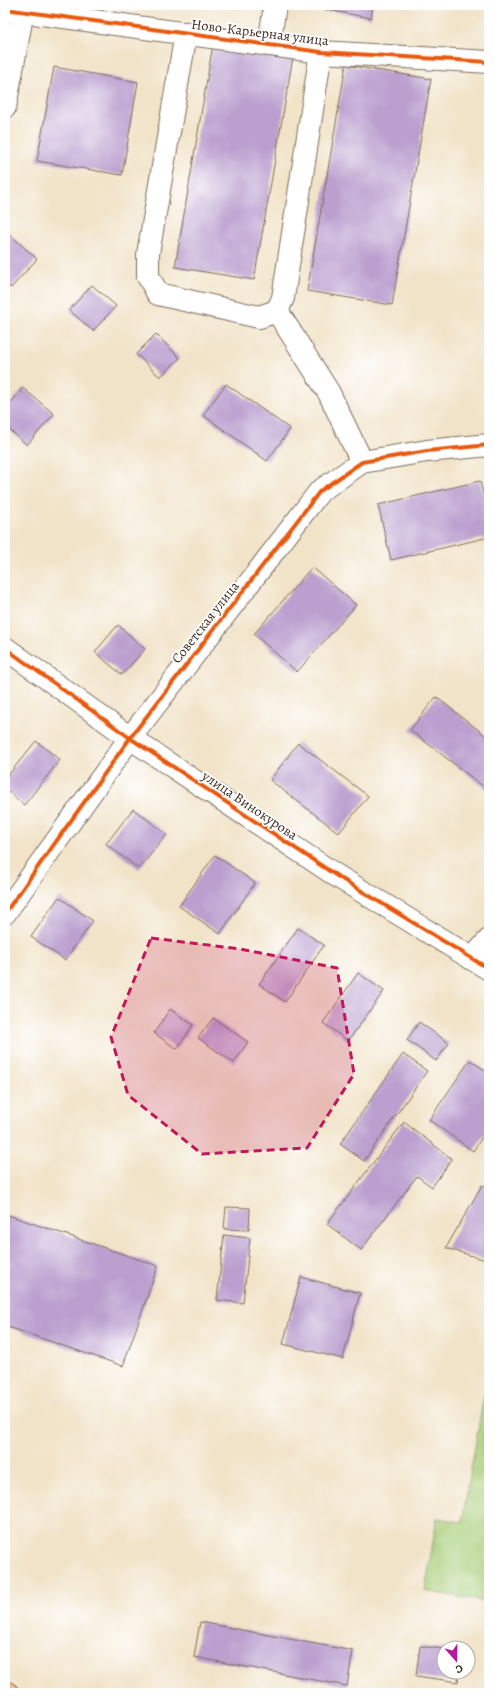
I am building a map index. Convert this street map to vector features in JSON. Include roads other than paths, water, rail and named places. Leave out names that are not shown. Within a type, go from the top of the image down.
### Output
[{"type":"street","points":[[269,45],[275,5]]},
{"type":"street","points":[[5,107],[14,10]]},
{"type":"street","name":"Ново-Карьерная улица","points":[[14,10],[321,52],[489,62]]},
{"type":"street","points":[[186,34],[148,254],[148,276],[158,294],[259,317],[277,312]]},
{"type":"street","points":[[277,312],[282,298],[321,52]]},
{"type":"street","points":[[277,312],[328,393],[362,462]]},
{"type":"street","name":"Советская улица","points":[[5,913],[130,738],[320,491],[362,462],[427,451],[489,445]]},
{"type":"street","name":"улица Винокурова","points":[[5,648],[130,738],[337,876],[480,964]]},
{"type":"street","points":[[480,964],[489,940]]}]
